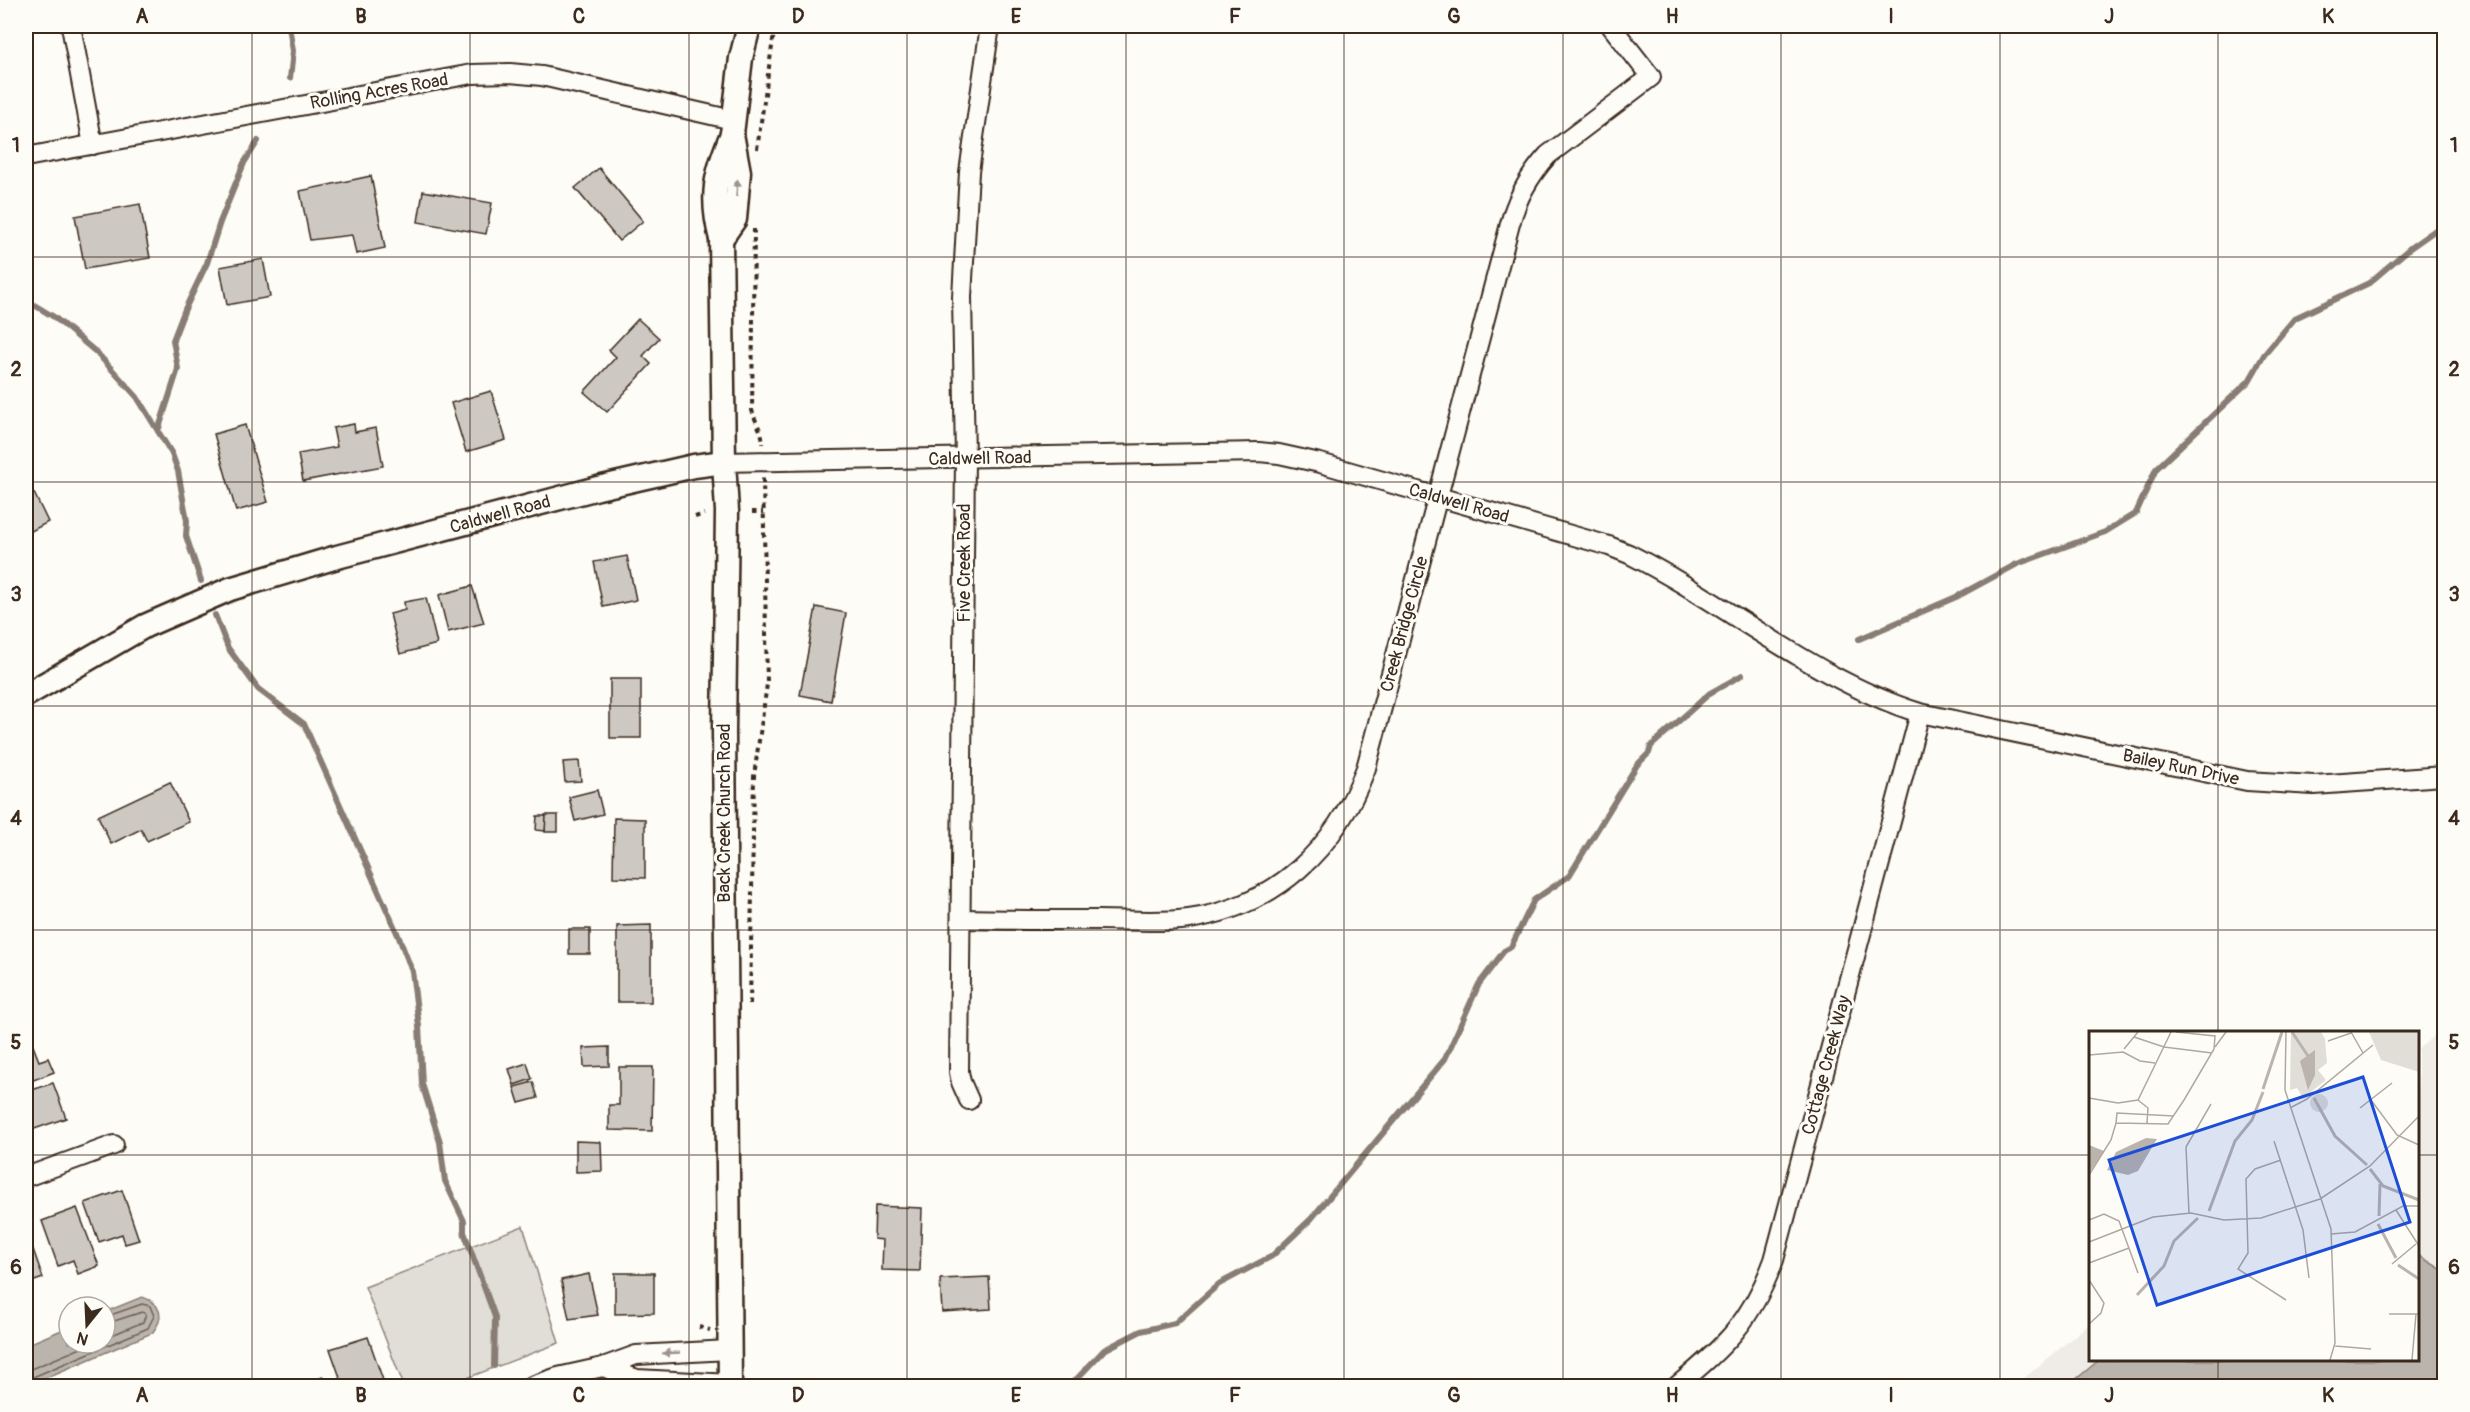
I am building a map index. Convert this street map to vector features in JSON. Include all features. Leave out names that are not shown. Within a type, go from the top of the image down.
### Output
[{"type":"street","points":[[71,26],[93,146]]},
{"type":"street","name":"Back Creek Church Road","points":[[730,1385],[724,743],[727,511],[724,462],[721,239],[735,219],[739,172],[732,127],[741,58],[749,26]]},
{"type":"street","name":"Five Creek Road","points":[[969,1100],[964,1092],[959,1072],[962,919],[964,234],[976,110],[990,26]]},
{"type":"street","name":"Creek Bridge Circle","points":[[962,919],[1187,919],[1231,909],[1252,900],[1281,883],[1307,862],[1330,837],[1348,810],[1366,768],[1510,224],[1520,194],[1537,167],[1548,155],[1651,77],[1611,26]]},
{"type":"street","name":"Rolling Acres Road","points":[[26,157],[472,74],[510,72],[585,85],[732,127]]},
{"type":"street","name":"Caldwell Road","points":[[26,695],[145,626],[230,590],[336,557],[598,488],[694,466],[724,462],[1269,453],[1300,458],[1609,546],[1629,554],[1841,680],[1880,699],[1920,713]]},
{"type":"street","name":"Bailey Run Drive","points":[[1920,713],[2247,781],[2314,785],[2445,776]]},
{"type":"street","name":"Cottage Creek Way","points":[[1677,1386],[1720,1350],[1734,1335],[1757,1299],[1774,1260],[1920,713]]},
{"type":"street","points":[[26,1177],[114,1145]]},
{"type":"street","points":[[532,1386],[558,1377],[603,1367],[636,1355],[729,1350]]},
{"type":"street","points":[[603,1367],[637,1379],[730,1385]]},
{"type":"path","points":[[757,155],[775,26]]},
{"type":"path","points":[[754,219],[752,410],[763,436],[763,449]]},
{"type":"path","points":[[750,1011],[754,776],[767,684],[763,488]]},
{"type":"path","points":[[752,512],[764,512]]},
{"type":"path","points":[[695,517],[704,514]]},
{"type":"path","points":[[699,1327],[706,1330]]},
{"type":"shaded area","points":[[2442,1029],[2444,1030],[2444,1386],[2015,1386],[2089,1324],[2089,1361],[2419,1361],[2419,1048]]},
{"type":"shaded area","points":[[523,1226],[559,1343],[446,1386],[404,1386],[365,1287]]},
{"type":"water","points":[[2419,1256],[2444,1271],[2444,1386],[2068,1386],[2098,1361],[2419,1361]]},
{"type":"water","points":[[142,1297],[157,1307],[159,1322],[152,1333],[117,1348],[117,1307]]},
{"type":"water","points":[[57,1332],[57,1355],[100,1355],[26,1386],[26,1345]]},
{"type":"building","points":[[599,168],[643,221],[619,241],[575,188]]},
{"type":"building","points":[[371,176],[385,248],[356,254],[352,235],[310,240],[300,191]]},
{"type":"building","points":[[423,191],[492,203],[486,234],[418,222]]},
{"type":"building","points":[[140,204],[150,258],[85,269],[75,216]]},
{"type":"building","points":[[263,259],[270,297],[227,305],[220,267]]},
{"type":"building","points":[[638,319],[659,338],[643,356],[651,364],[607,412],[584,392],[616,357],[609,350]]},
{"type":"building","points":[[491,391],[506,440],[466,452],[451,403]]},
{"type":"building","points":[[354,424],[355,432],[376,428],[383,466],[303,481],[298,454],[337,447],[333,428]]},
{"type":"building","points":[[245,425],[268,502],[236,511],[214,434]]},
{"type":"building","points":[[34,493],[48,522],[26,534],[26,497]]},
{"type":"building","points":[[627,556],[636,600],[603,607],[594,562]]},
{"type":"building","points":[[472,586],[484,623],[448,632],[439,595]]},
{"type":"building","points":[[426,598],[437,644],[400,654],[390,614],[405,610],[404,602]]},
{"type":"building","points":[[816,607],[846,613],[831,701],[800,695]]},
{"type":"building","points":[[610,679],[641,679],[641,738],[610,738]]},
{"type":"building","points":[[579,761],[581,781],[565,782],[563,762]]},
{"type":"building","points":[[170,782],[189,822],[147,841],[141,829],[111,844],[98,816]]},
{"type":"building","points":[[597,790],[603,814],[575,821],[569,797]]},
{"type":"building","points":[[545,815],[558,815],[558,832],[545,832]]},
{"type":"building","points":[[537,816],[546,816],[545,831],[536,830]]},
{"type":"building","points":[[614,818],[645,819],[645,878],[613,877]]},
{"type":"building","points":[[651,925],[651,1002],[617,1002],[617,926]]},
{"type":"building","points":[[569,929],[590,929],[590,954],[569,954]]},
{"type":"building","points":[[30,1038],[39,1061],[48,1058],[54,1072],[26,1083],[26,1040]]},
{"type":"building","points":[[609,1047],[609,1066],[584,1067],[583,1048]]},
{"type":"building","points":[[527,1063],[532,1079],[514,1085],[509,1069]]},
{"type":"building","points":[[619,1067],[653,1067],[652,1131],[609,1130],[609,1105],[619,1105]]},
{"type":"building","points":[[533,1082],[538,1098],[519,1103],[514,1087]]},
{"type":"building","points":[[53,1083],[66,1118],[26,1132],[26,1092]]},
{"type":"building","points":[[576,1141],[601,1142],[602,1171],[576,1172]]},
{"type":"building","points":[[122,1190],[139,1240],[125,1244],[122,1234],[99,1242],[85,1203]]},
{"type":"building","points":[[875,1206],[922,1208],[920,1271],[882,1270],[883,1240],[874,1239]]},
{"type":"building","points":[[77,1208],[99,1266],[78,1274],[73,1260],[58,1266],[42,1221]]},
{"type":"building","points":[[26,1229],[43,1278],[29,1283],[26,1273]]},
{"type":"building","points":[[615,1273],[654,1273],[654,1313],[615,1314]]},
{"type":"building","points":[[589,1274],[598,1315],[569,1319],[561,1280]]},
{"type":"building","points":[[989,1277],[991,1309],[942,1312],[940,1279]]},
{"type":"building","points":[[368,1337],[385,1386],[343,1386],[330,1349]]},
{"type":"building","points":[[323,1377],[326,1386],[297,1386]]},
{"type":"waterway","points":[[289,26],[293,51],[290,78]]},
{"type":"waterway","points":[[158,431],[178,369],[173,340],[207,263],[220,222],[244,163],[258,141]]},
{"type":"waterway","points":[[1859,639],[1956,597],[2017,564],[2105,532],[2136,513],[2156,469],[2249,381],[2264,355],[2295,318],[2369,283],[2410,248],[2444,224]]},
{"type":"waterway","points":[[26,300],[54,317],[97,353],[137,397],[172,454],[178,471],[187,521],[186,536],[201,581]]},
{"type":"waterway","points":[[215,615],[228,648],[258,689],[304,724],[412,971],[419,1026],[422,1084],[440,1142],[445,1181],[464,1221],[464,1232],[495,1317],[494,1366]]},
{"type":"waterway","points":[[1070,1386],[1104,1350],[1141,1331],[1175,1323],[1219,1284],[1272,1256],[1311,1219],[1445,1059],[1479,984],[1504,951],[1511,947],[1534,900],[1569,876],[1637,765],[1649,753],[1651,746],[1710,693],[1742,675]]}]
